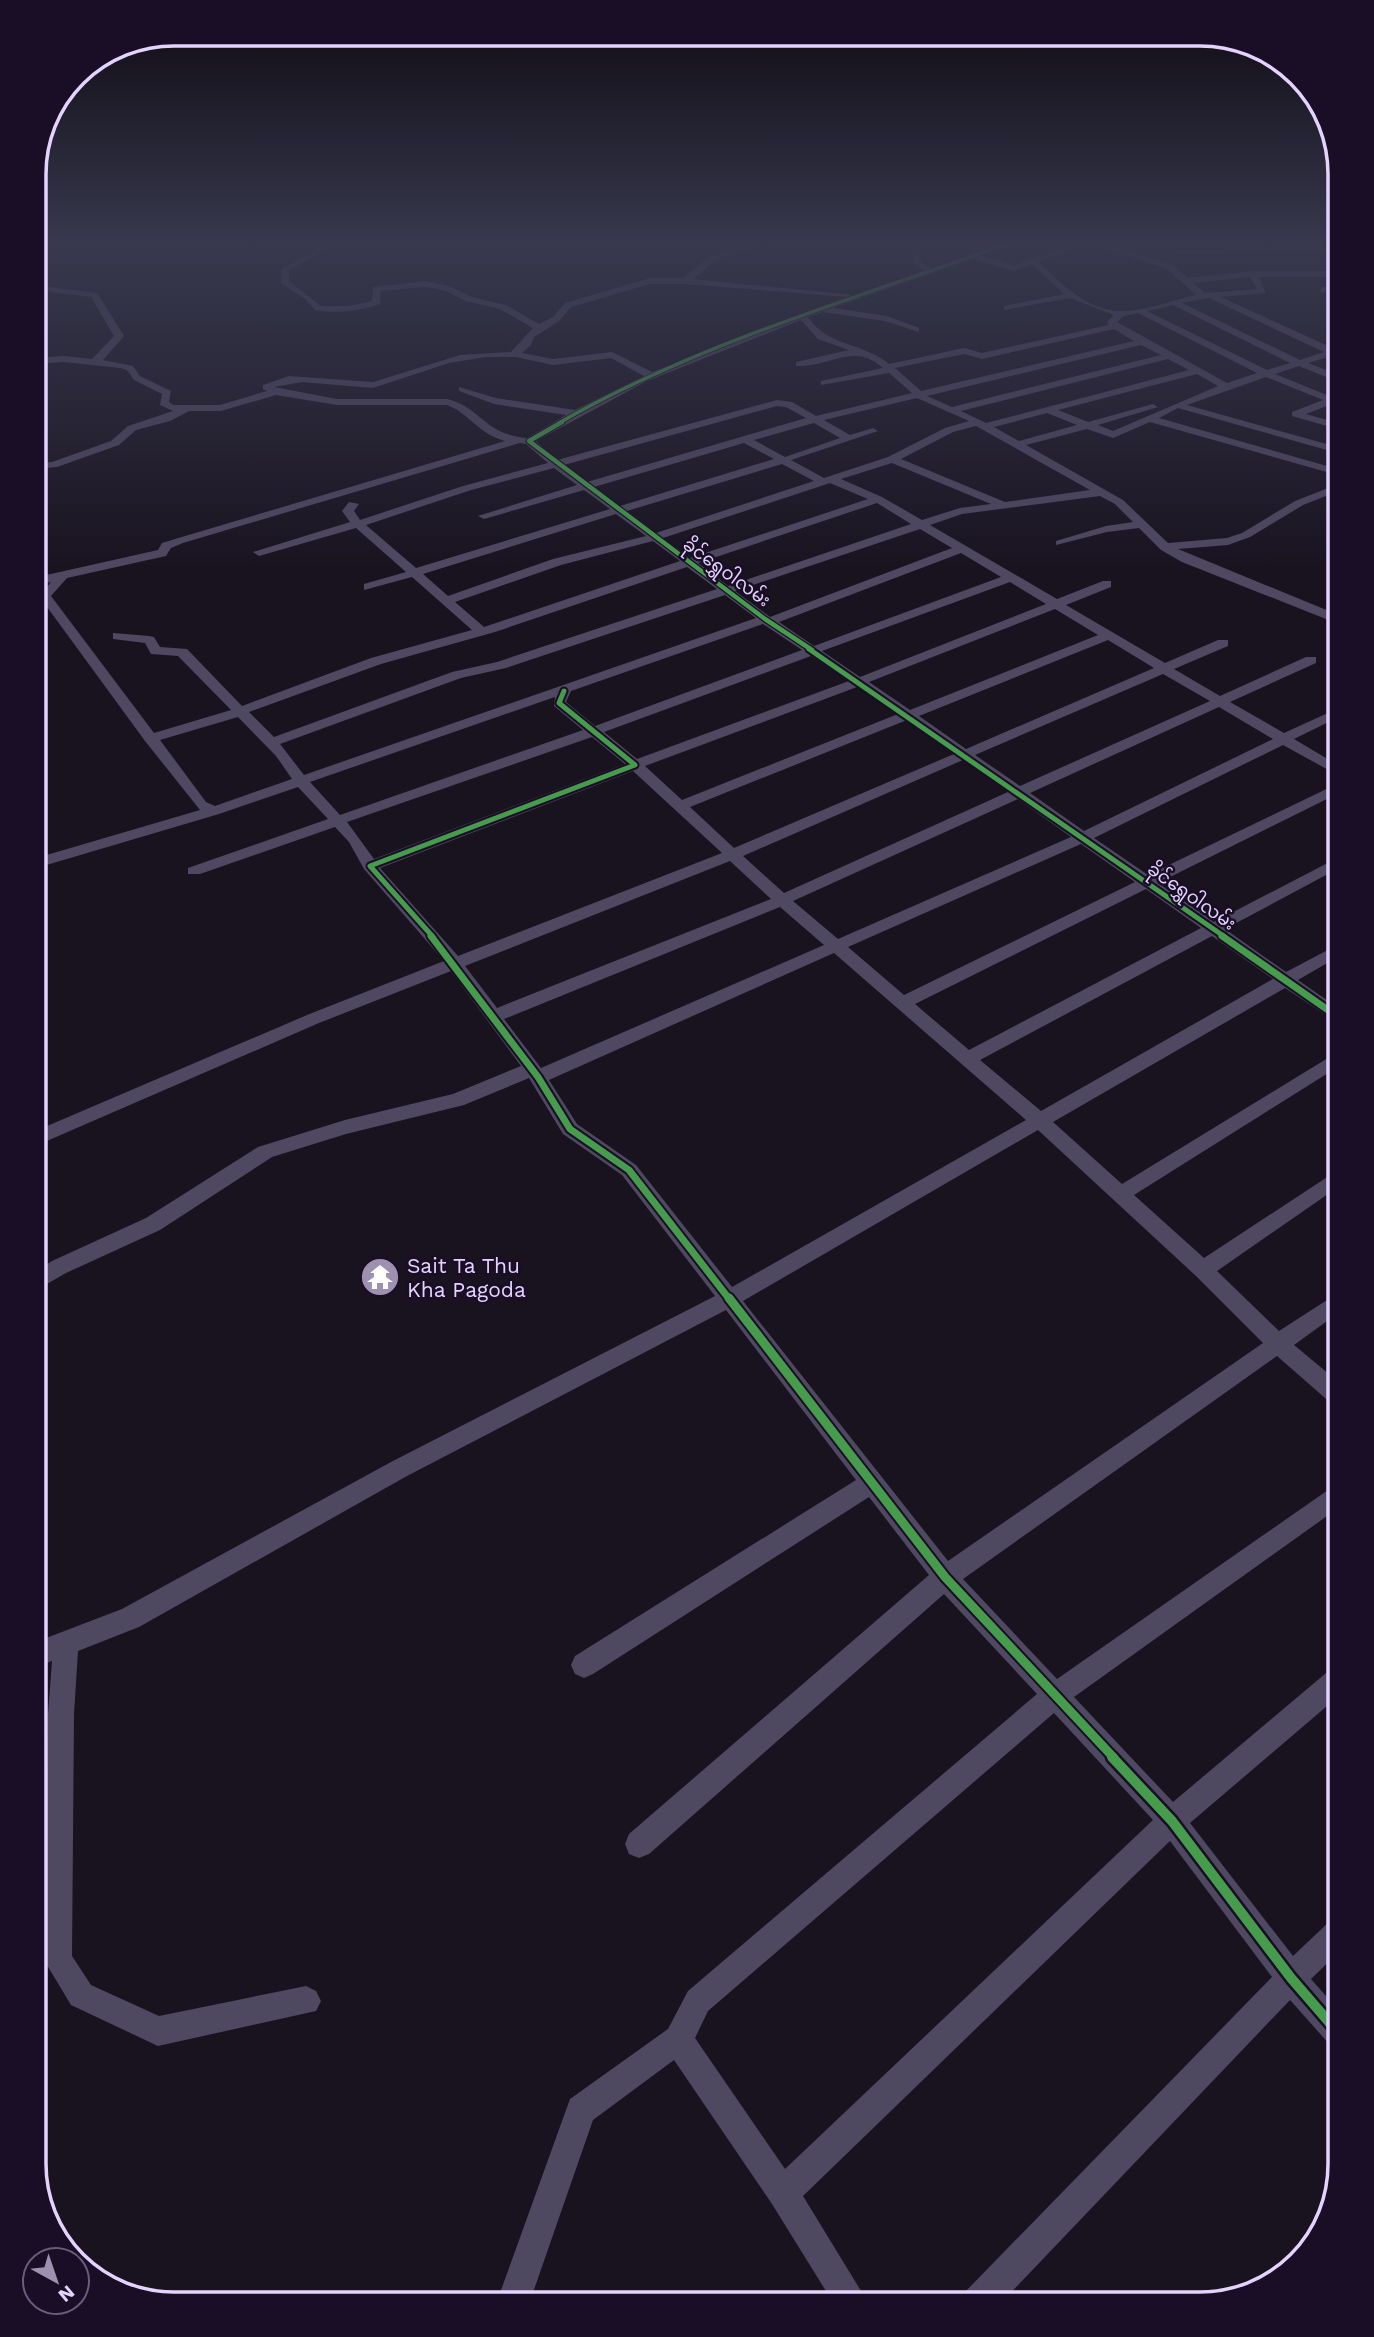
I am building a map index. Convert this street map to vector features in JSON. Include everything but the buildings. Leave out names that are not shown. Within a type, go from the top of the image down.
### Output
[{"type":"street","points":[[91,363],[105,352]]},
{"type":"street","points":[[46,360],[64,359],[122,365],[130,368],[137,378],[167,393],[164,403],[172,408],[185,409],[220,408],[272,390],[274,382],[296,379],[332,386],[366,386],[392,382],[408,374],[478,352]]},
{"type":"street","points":[[480,352],[515,353],[528,359],[554,362],[612,355],[651,376]]},
{"type":"street","points":[[46,579],[137,561],[162,553],[166,546],[179,541],[270,517],[374,480],[523,441],[573,413],[651,376],[712,352]]},
{"type":"street","points":[[799,364],[856,352]]},
{"type":"street","points":[[863,352],[927,401],[981,424],[1119,502],[1139,525],[1165,547],[1186,559],[1328,616]]},
{"type":"street","points":[[824,383],[960,352]]},
{"type":"street","points":[[970,352],[988,355],[1080,402]]},
{"type":"street","points":[[988,355],[1001,352]]},
{"type":"street","points":[[484,516],[815,419],[1098,352]]},
{"type":"street","points":[[1161,352],[1226,386]]},
{"type":"street","points":[[1222,352],[1265,374],[1328,398]]},
{"type":"street","points":[[1243,358],[1262,352]]},
{"type":"street","points":[[1273,352],[1328,375]]},
{"type":"street","points":[[1019,444],[1081,425],[1173,404],[1328,354]]},
{"type":"street","points":[[949,411],[1169,356]]},
{"type":"street","points":[[449,600],[557,562],[633,544],[652,535],[892,459],[949,430],[1048,410],[1198,371]]},
{"type":"street","points":[[1120,378],[1173,404],[1328,447]]},
{"type":"street","points":[[463,389],[494,401],[573,413]]},
{"type":"street","name":"ခိုင်ရွှေဝါလမ်း","points":[[272,390],[337,402],[447,402],[462,405],[475,421],[499,436],[523,441],[766,620],[910,716],[1015,793],[1328,1010]]},
{"type":"street","points":[[259,552],[358,524],[467,488],[776,403],[788,404],[849,439]]},
{"type":"street","points":[[1048,410],[1081,425],[1113,435],[1173,404]]},
{"type":"street","points":[[1328,404],[1296,414],[1328,423]]},
{"type":"street","points":[[46,465],[115,443],[132,428],[166,419],[185,409]]},
{"type":"street","points":[[1149,418],[1328,469]]},
{"type":"street","points":[[368,587],[873,431]]},
{"type":"street","points":[[746,440],[826,480],[878,499],[1328,765]]},
{"type":"street","points":[[892,459],[1004,505]]},
{"type":"street","points":[[1165,547],[1228,541],[1246,535],[1299,503],[1328,491]]},
{"type":"street","points":[[271,743],[457,675],[501,665],[960,511],[1102,492]]},
{"type":"street","points":[[150,738],[241,710],[376,661],[481,631],[689,564],[878,499]]},
{"type":"street","points":[[353,504],[348,510],[358,524],[449,600],[481,631]]},
{"type":"street","points":[[1060,543],[1106,529],[1139,525]]},
{"type":"street","points":[[46,860],[214,811],[363,757],[564,691],[960,549]]},
{"type":"street","points":[[46,595],[64,574]]},
{"type":"street","points":[[194,871],[594,731],[1009,578]]},
{"type":"street","points":[[370,866],[858,682],[1107,584]]},
{"type":"street","points":[[46,597],[201,804],[214,811]]},
{"type":"street","points":[[118,636],[148,639],[156,651],[182,652],[271,743],[301,781],[355,840],[370,866],[455,963],[535,1073],[570,1129],[629,1170],[945,1577],[1172,1821],[1291,1978],[1328,2021]]},
{"type":"street","points":[[679,806],[1107,636]]},
{"type":"street","points":[[46,1134],[313,1019],[733,854],[1223,643]]},
{"type":"street","points":[[494,1016],[782,900],[1311,660]]},
{"type":"street","points":[[564,691],[559,703],[635,765],[782,900],[1041,1122],[1203,1270],[1278,1344],[1328,1387]]},
{"type":"street","points":[[46,1276],[153,1224],[265,1152],[345,1127],[457,1100],[535,1073],[836,947],[1081,838],[1328,717]]},
{"type":"street","points":[[901,1004],[1328,792]]},
{"type":"street","points":[[967,1059],[1328,868]]},
{"type":"street","points":[[46,1651],[130,1618],[399,1469],[730,1298],[1328,955]]},
{"type":"street","points":[[1121,1194],[1328,1064]]},
{"type":"street","points":[[1203,1270],[1328,1184]]},
{"type":"street","points":[[639,1844],[945,1577],[1328,1309]]},
{"type":"street","points":[[584,1665],[872,1482]]},
{"type":"street","points":[[517,2291],[581,2110],[678,2039],[698,2001],[1056,1695],[1328,1501]]},
{"type":"street","points":[[66,1644],[61,1714],[58,1960],[80,1995],[158,2031],[306,2001]]},
{"type":"street","points":[[783,2193],[1172,1821],[1328,1688]]},
{"type":"street","points":[[989,2292],[1328,1942]]},
{"type":"street","points":[[678,2039],[783,2193],[845,2292]]},
{"type":"cycle path","points":[[709,352],[644,379],[529,441],[557,465],[765,619],[910,716],[1328,1010]]},
{"type":"cycle path","points":[[564,691],[559,703],[635,765],[370,866],[450,957],[538,1077],[570,1129],[629,1170],[945,1577],[1172,1821],[1291,1978],[1328,2021]]},
{"type":"place","name":"Sait Ta Thu Kha Pagoda","points":[[380,1277]]}]
